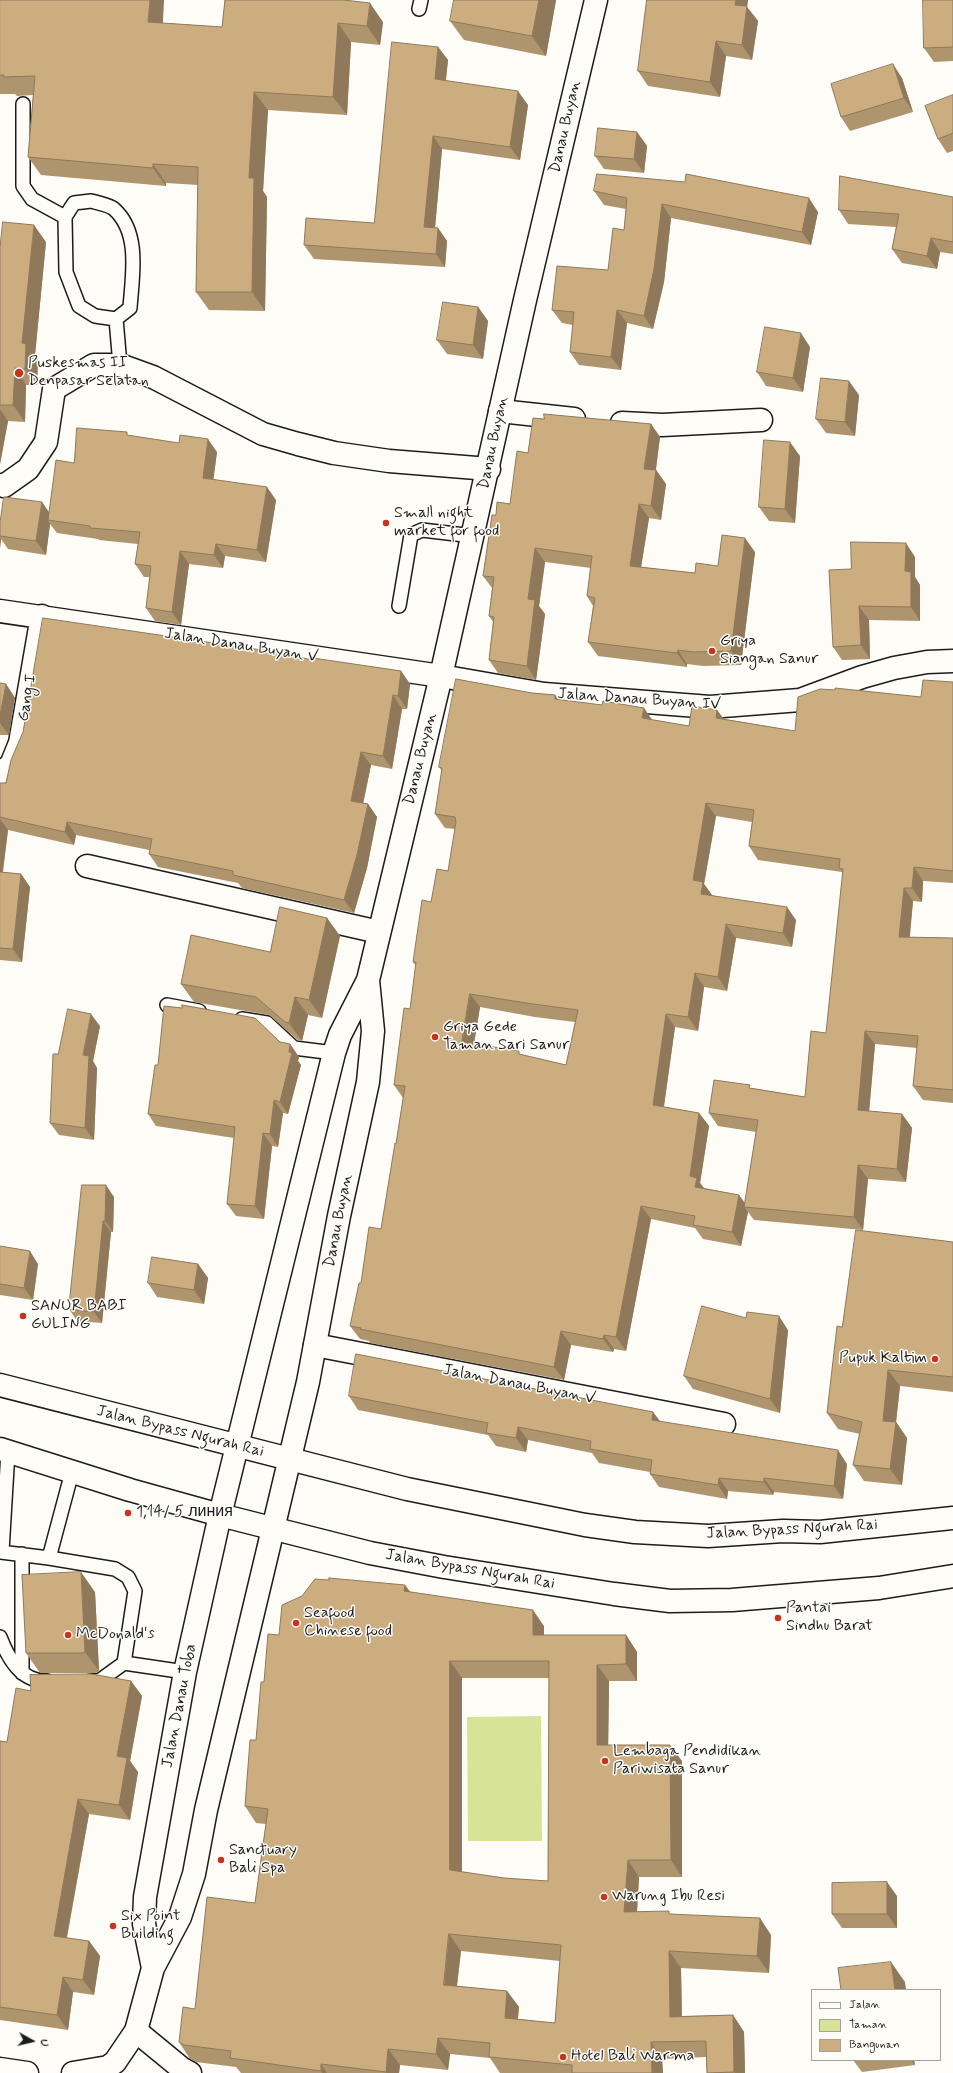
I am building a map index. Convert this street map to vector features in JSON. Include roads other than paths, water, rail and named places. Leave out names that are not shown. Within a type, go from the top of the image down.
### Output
[{"type":"main road","name":"Danau Buyan","points":[[238,1446],[334,1053],[340,1036],[368,980],[441,676],[489,469],[500,411],[596,0]]},
{"type":"main road","points":[[0,485],[4,486],[28,469],[46,442],[54,389],[94,365],[120,365],[153,377],[263,434],[334,454],[389,461],[489,469]]},
{"type":"main road","points":[[500,411],[599,421],[662,425],[761,420]]},
{"type":"main road","name":"Jalan Danau Buyan V","points":[[0,611],[441,676]]},
{"type":"main road","name":"Gang I","points":[[0,773],[11,765],[20,743],[42,616]]},
{"type":"main road","name":"Jalan Danau Buyan IV","points":[[441,676],[544,694],[710,707],[800,700],[862,677],[894,668],[927,662],[953,661]]},
{"type":"main road","points":[[88,866],[379,932]]},
{"type":"main road","name":"Danau Buyan","points":[[290,1460],[315,1345],[339,1216],[368,1082],[373,1031],[368,980]]},
{"type":"main road","name":"Jalan Danau Buyan V","points":[[315,1345],[724,1424]]},
{"type":"main road","name":"Jalan Bypass Ngurah Rai","points":[[0,1385],[406,1489],[585,1525],[635,1532],[708,1536],[783,1531],[820,1532],[953,1518]]},
{"type":"main road","name":"Jalan Danau Toba","points":[[153,1968],[144,1924],[145,1897],[185,1672],[220,1515],[238,1446]]},
{"type":"main road","name":"Jalan Bypass Ngurah Rai","points":[[4,1450],[72,1472],[220,1515],[370,1553],[444,1567],[614,1594],[670,1601],[732,1600],[879,1588],[953,1576]]},
{"type":"main road","name":"Jalan Danau Toba","points":[[73,2073],[108,2070],[115,2062],[136,2031],[153,1968],[180,1917],[194,1874],[211,1789],[290,1460]]},
{"type":"main road","points":[[136,2031],[181,2068],[190,2073]]},
{"type":"main road","points":[[0,2069],[27,2073]]},
{"type":"lane","points":[[23,104],[23,186],[32,199],[65,217]]},
{"type":"lane","points":[[92,201],[114,208],[128,226],[134,261],[130,308],[116,319],[95,316],[79,306],[66,272],[65,217],[74,203],[92,201]]},
{"type":"lane","points":[[116,319],[120,365]]},
{"type":"lane","points":[[399,606],[411,535],[422,530],[473,536]]},
{"type":"lane","points":[[167,1005],[213,1013]]},
{"type":"lane","points":[[228,1016],[267,1023],[294,1048],[334,1053]]},
{"type":"lane","points":[[4,1450],[1,1552],[49,1558],[115,1570],[128,1576],[135,1591],[124,1664]]},
{"type":"lane","points":[[49,1558],[72,1472]]},
{"type":"lane","points":[[22,1554],[22,1673]]},
{"type":"lane","points":[[0,1637],[7,1656],[22,1673],[40,1682],[62,1681]]},
{"type":"lane","points":[[77,1681],[99,1681],[124,1664],[185,1672]]},
{"type":"place","name":"Puskesmas II Denpasar Selatan","points":[[19,373]]},
{"type":"place","name":"Small night market for food","points":[[386,523]]},
{"type":"place","name":"Griya Siangan Sanur","points":[[712,651]]},
{"type":"place","name":"Griya Gede Taman Sari Sanur","points":[[435,1037]]},
{"type":"place","name":"SANUR BABI GULING","points":[[23,1316]]},
{"type":"place","name":"Pupuk Kaltim","points":[[935,1359]]},
{"type":"place","name":"1,14/ 5 линия","points":[[128,1513]]},
{"type":"place","name":"Pantai Sindhu Barat","points":[[778,1618]]},
{"type":"place","name":"Seafood Chinese food","points":[[296,1623]]},
{"type":"place","name":"McDonald's","points":[[68,1635]]},
{"type":"place","name":"Lembaga Pendidikan Pariwisata Sanur","points":[[605,1761]]},
{"type":"place","name":"Sanctuary Bali Spa","points":[[221,1860]]},
{"type":"place","name":"Warung Ibu Resi","points":[[604,1897]]},
{"type":"place","name":"Six Point Building","points":[[113,1926]]},
{"type":"place","name":"Hotel Bali Warma","points":[[563,2057]]}]
